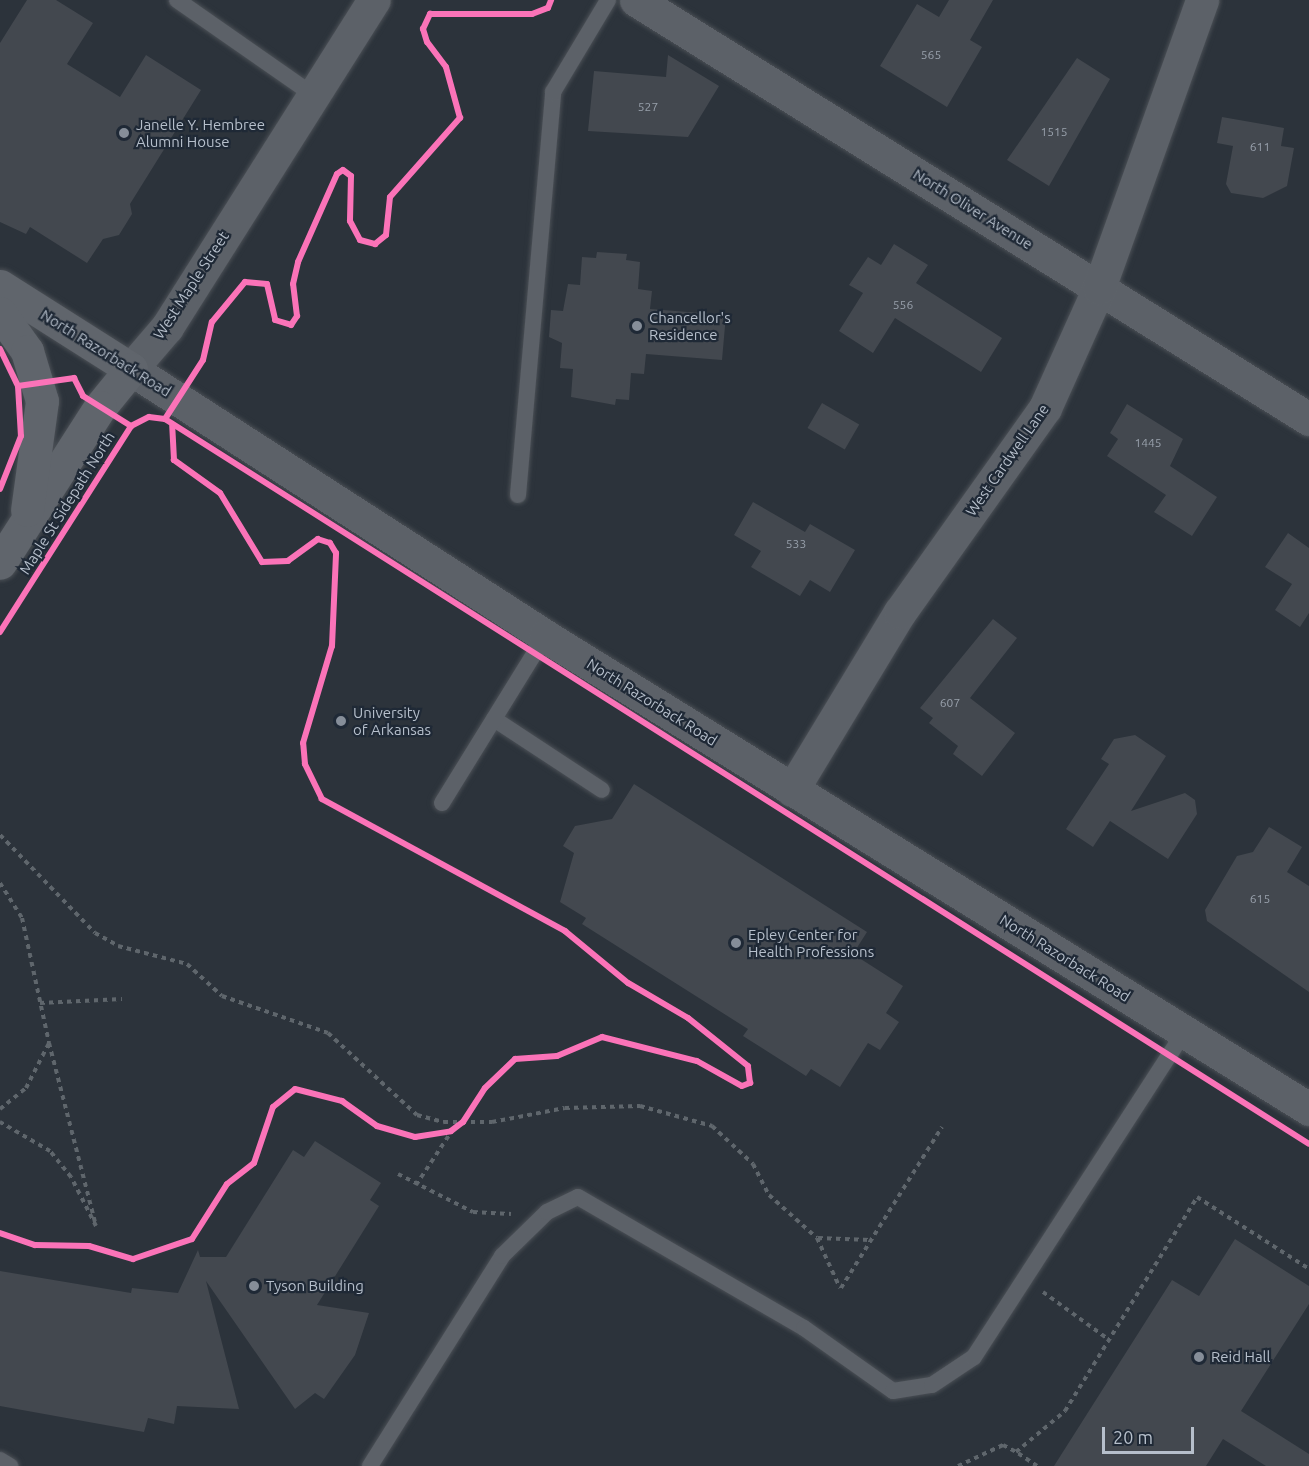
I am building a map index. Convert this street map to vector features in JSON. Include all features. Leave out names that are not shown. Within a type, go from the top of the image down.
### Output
[{"type":"main road","name":"North Razorback Road","points":[[0,286],[131,369]]},
{"type":"main road","points":[[0,314],[27,351],[42,401],[24,525]]},
{"type":"main road","name":"West Maple Street","points":[[0,564],[99,407],[131,369]]},
{"type":"street","name":"West Maple Street","points":[[131,369],[167,327],[374,0]]},
{"type":"street","name":"West Cardwell Lane","points":[[792,790],[900,612],[1045,408],[1099,288],[1202,0]]},
{"type":"street","name":"North Oliver Avenue","points":[[654,5],[1309,419]]},
{"type":"street","name":"North Razorback Road","points":[[131,369],[545,636],[1309,1110]]},
{"type":"lane","points":[[177,0],[313,95]]},
{"type":"lane","points":[[518,495],[553,92],[609,0]]},
{"type":"lane","points":[[442,802],[545,636]]},
{"type":"lane","points":[[494,718],[602,790]]},
{"type":"lane","points":[[370,1466],[502,1256],[547,1212],[578,1197],[804,1328],[892,1391],[932,1385],[974,1358],[1184,1032]]},
{"type":"lane","points":[[0,1460],[10,1466]]},
{"type":"path","points":[[0,835],[95,933],[118,946],[187,964],[222,996],[328,1033],[417,1115],[460,1122],[605,1106],[667,1110],[725,1136],[753,1164],[769,1195],[817,1238],[840,1288],[942,1127]]},
{"type":"path","points":[[0,884],[22,918],[49,1043],[96,1226],[50,1151],[0,1122]]},
{"type":"path","points":[[40,1003],[122,999]]},
{"type":"path","points":[[0,1109],[26,1088],[49,1043]]},
{"type":"path","points":[[416,1185],[451,1131],[469,1114]]},
{"type":"path","points":[[437,1133],[451,1131]]},
{"type":"path","points":[[398,1174],[473,1212],[513,1214]]},
{"type":"path","points":[[1016,1452],[1065,1411],[1197,1197],[1309,1269]]},
{"type":"path","points":[[817,1238],[871,1240]]},
{"type":"path","points":[[1048,1296],[1108,1339]]},
{"type":"path","points":[[958,1466],[1003,1445],[1037,1466]]},
{"type":"building","name":"Janelle Y. Hembree Alumni House","points":[[27,0],[56,0],[93,23],[67,64],[120,97],[146,55],[201,90],[130,204],[132,214],[119,235],[103,239],[87,263],[30,227],[26,234],[0,222],[0,43]]},
{"type":"building","points":[[949,0],[993,0],[970,40],[982,47],[947,107],[880,66],[917,4],[939,17]]},
{"type":"building","points":[[668,55],[719,86],[688,137],[588,131],[594,71],[666,77]]},
{"type":"building","points":[[1077,58],[1110,79],[1049,186],[1007,160]]},
{"type":"building","points":[[1222,117],[1284,128],[1281,146],[1294,148],[1287,186],[1263,198],[1231,193],[1226,184],[1233,146],[1217,143]]},
{"type":"building","points":[[894,244],[928,265],[916,283],[1002,338],[981,372],[895,318],[873,353],[839,331],[863,293],[849,285],[868,257],[881,265]]},
{"type":"building","name":"Chancellor's Residence","points":[[597,252],[627,254],[626,260],[640,262],[638,289],[652,291],[650,309],[726,315],[722,360],[646,354],[644,374],[631,373],[629,400],[616,399],[615,405],[571,397],[573,369],[560,368],[562,343],[549,337],[551,310],[563,311],[568,284],[580,285],[582,257],[596,258]]},
{"type":"building","points":[[822,403],[859,424],[845,450],[808,428]]},
{"type":"building","points":[[1127,404],[1183,439],[1170,466],[1217,497],[1192,536],[1154,512],[1166,495],[1107,456],[1118,439],[1110,433]]},
{"type":"building","points":[[753,502],[805,532],[810,524],[855,550],[830,592],[810,580],[800,596],[751,567],[761,551],[734,535]]},
{"type":"building","points":[[1288,533],[1309,548],[1309,613],[1300,627],[1275,610],[1292,584],[1265,567]]},
{"type":"building","points":[[993,619],[1017,638],[970,698],[1015,733],[982,776],[953,754],[958,746],[929,723],[933,718],[920,708]]},
{"type":"building","points":[[1135,735],[1166,756],[1131,811],[1185,793],[1195,800],[1197,814],[1168,859],[1110,821],[1093,847],[1066,829],[1109,764],[1101,759],[1114,739]]},
{"type":"building","name":"Epley Center for Health Professions","points":[[634,784],[867,932],[853,954],[903,986],[886,1013],[899,1022],[880,1050],[868,1043],[840,1087],[811,1069],[806,1076],[743,1036],[748,1029],[582,924],[586,918],[560,902],[574,853],[563,846],[575,826],[612,819]]},
{"type":"building","points":[[1269,827],[1302,847],[1287,872],[1309,886],[1309,992],[1207,921],[1205,910],[1237,856],[1253,852]]},
{"type":"building","name":"Tyson Building","points":[[315,1141],[381,1183],[370,1200],[379,1206],[317,1305],[369,1313],[355,1355],[324,1399],[315,1393],[295,1409],[206,1281],[239,1409],[177,1406],[174,1424],[148,1418],[144,1432],[0,1406],[0,1271],[131,1293],[132,1288],[178,1293],[198,1250],[200,1257],[226,1257],[293,1150],[304,1157]]},
{"type":"building","name":"Reid Hall","points":[[1235,1239],[1309,1286],[1309,1304],[1241,1411],[1309,1454],[1309,1466],[1266,1466],[1223,1439],[1206,1466],[1054,1466],[1172,1280],[1199,1296]]},
{"type":"cycle path","points":[[165,419],[203,360],[212,322],[245,282],[267,284],[275,320],[291,325],[297,316],[293,284],[298,262],[337,174],[343,170],[351,176],[350,221],[360,240],[375,244],[386,235],[390,197],[460,118],[446,67],[427,42],[423,29],[430,14],[532,14],[548,8],[551,0]]},
{"type":"cycle path","points":[[0,349],[18,386],[21,436],[0,489]]},
{"type":"cycle path","points":[[18,386],[74,378],[83,396],[131,426]]},
{"type":"cycle path","name":"Maple St Sidepath North","points":[[0,632],[131,426],[149,417],[165,419],[1309,1144]]},
{"type":"cycle path","points":[[0,1233],[35,1245],[89,1246],[133,1259],[192,1239],[227,1184],[254,1163],[273,1107],[295,1089],[342,1101],[377,1126],[415,1137],[451,1131],[463,1122],[485,1088],[515,1059],[557,1056],[602,1037],[697,1061],[742,1086],[750,1083],[748,1066],[688,1018],[628,983],[565,931],[322,799],[305,764],[303,743],[332,646],[336,553],[330,543],[318,539],[288,561],[262,562],[220,493],[174,460],[172,426]]},
{"type":"place","name":"Janelle Y. Hembree Alumni House","points":[[124,133]]},
{"type":"place","name":"Chancellor's Residence","points":[[637,326]]},
{"type":"place","name":"University of Arkansas","points":[[341,721]]},
{"type":"place","name":"Epley Center for Health Professions","points":[[736,943]]},
{"type":"place","name":"Tyson Building","points":[[254,1286]]},
{"type":"place","name":"Reid Hall","points":[[1199,1357]]}]
